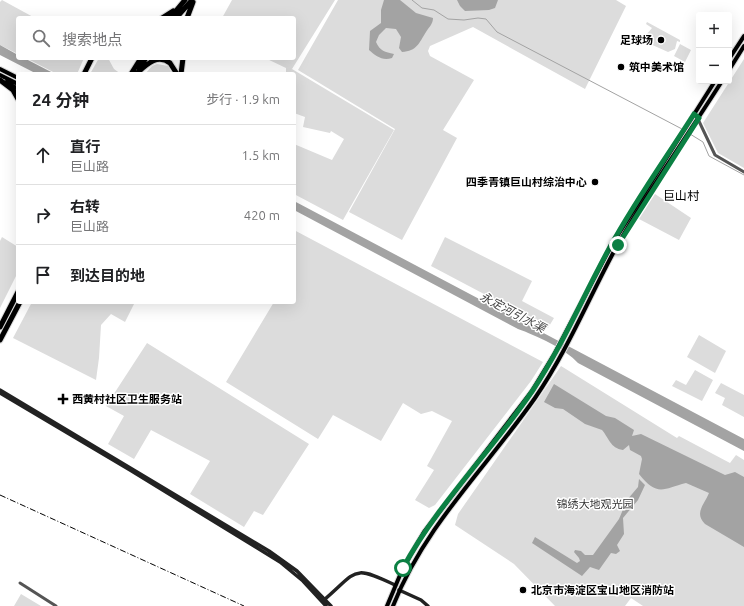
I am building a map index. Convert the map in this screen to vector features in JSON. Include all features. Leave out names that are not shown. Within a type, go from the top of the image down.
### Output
[{"type":"highway","points":[[168,16],[185,0]]},
{"type":"highway","points":[[178,16],[193,0]]},
{"type":"highway","points":[[188,16],[193,0]]},
{"type":"highway","points":[[86,72],[92,60]]},
{"type":"highway","points":[[134,72],[136,60]]},
{"type":"highway","points":[[135,72],[140,60]]},
{"type":"highway","points":[[136,72],[144,60]]},
{"type":"highway","points":[[137,72],[151,61],[155,60]]},
{"type":"highway","points":[[162,60],[170,63],[176,72]]},
{"type":"highway","points":[[181,72],[183,60]]},
{"type":"highway","points":[[0,80],[13,90],[16,95]]},
{"type":"highway","points":[[0,327],[16,296]]},
{"type":"highway","points":[[0,340],[19,304]]},
{"type":"main road","points":[[732,54],[744,36]]},
{"type":"main road","points":[[732,65],[744,46]]},
{"type":"main road","points":[[0,69],[16,77]]},
{"type":"main road","points":[[0,74],[16,83]]},
{"type":"main road","points":[[0,80],[16,88]]},
{"type":"main road","points":[[386,606],[395,585],[418,541],[429,524],[532,391],[555,353],[611,246],[713,84]]},
{"type":"main road","points":[[393,606],[399,590],[432,532],[535,398],[618,245],[720,84]]},
{"type":"main road","points":[[0,390],[258,544],[297,571],[326,606]]},
{"type":"main road","points":[[0,393],[130,470],[280,562],[303,581],[323,601],[331,606]]},
{"type":"main road","points":[[323,601],[352,574],[359,572],[368,573],[395,585]]},
{"type":"main road","points":[[399,590],[422,600],[428,606]]},
{"type":"street","points":[[694,114],[699,118],[715,155],[744,172]]},
{"type":"street","points":[[20,583],[56,606]]},
{"type":"green space","points":[[2,0],[31,16],[16,16],[16,53],[0,45],[0,2]]},
{"type":"green space","points":[[232,0],[335,0],[292,69],[394,130],[343,220],[296,195],[296,145],[332,160],[344,139],[331,131],[330,133],[303,127],[305,117],[296,114],[296,72],[286,72],[286,68],[269,60],[296,60],[296,16],[223,16]]},
{"type":"green space","points":[[338,0],[616,0],[626,6],[585,89],[473,27],[430,46],[428,51],[430,56],[474,80],[443,130],[457,138],[402,240],[349,212],[395,129],[298,70]]},
{"type":"green space","points":[[647,22],[680,40],[680,42],[677,41],[675,49],[668,52],[648,43],[646,35],[652,28],[646,24]]},
{"type":"green space","points":[[680,44],[691,50],[685,62],[674,56]]},
{"type":"green space","points":[[744,59],[744,168],[718,153],[703,123],[728,84],[732,84],[732,78]]},
{"type":"green space","points":[[30,60],[83,60],[78,72],[53,72]]},
{"type":"green space","points":[[98,60],[109,60],[114,69],[118,72],[91,72]]},
{"type":"green space","points":[[157,64],[168,66],[171,72],[147,72],[152,66]]},
{"type":"green space","points":[[655,194],[691,218],[679,240],[639,219]]},
{"type":"green space","points":[[296,231],[543,362],[531,381],[435,505],[429,508],[415,500],[434,470],[427,466],[452,421],[432,411],[421,414],[403,403],[381,441],[333,415],[318,439],[226,382],[273,304],[296,304]]},
{"type":"green space","points":[[2,237],[16,246],[16,276],[0,308],[0,241]]},
{"type":"green space","points":[[445,237],[532,281],[522,301],[554,318],[548,328],[431,266]]},
{"type":"green space","points":[[31,304],[134,304],[125,322],[111,314],[101,325],[96,380],[13,338]]},
{"type":"green space","points":[[699,335],[726,351],[715,373],[687,357]]},
{"type":"green space","points":[[147,343],[309,444],[263,515],[254,511],[244,527],[190,494],[210,461],[151,430],[134,459],[108,444],[124,416],[106,406]]},
{"type":"green space","name":"锦绣大地观光园","points":[[561,366],[677,438],[679,436],[730,463],[736,455],[744,460],[744,606],[643,606],[631,598],[625,606],[555,606],[514,564],[455,525],[458,514]]},
{"type":"green space","points":[[695,370],[713,380],[702,401],[672,386],[676,380],[686,385]]},
{"type":"green space","points":[[721,383],[744,395],[744,417],[722,405],[725,398],[715,393]]},
{"type":"green space","points":[[21,594],[41,606],[14,606]]},
{"type":"shaded area","points":[[384,0],[400,0],[416,13],[433,18],[432,24],[419,43],[411,50],[407,51],[402,52],[399,48],[401,37],[396,29],[386,28],[379,35],[376,42],[383,51],[394,54],[392,58],[388,59],[379,57],[369,50],[370,31],[381,23],[381,10]]},
{"type":"shaded area","points":[[457,0],[498,0],[495,8],[489,10],[465,11]]},
{"type":"shaded area","points":[[0,45],[16,54],[16,60],[28,60],[51,72],[33,72],[0,55]]},
{"type":"shaded area","points":[[296,202],[744,439],[744,451],[578,363],[550,343],[518,329],[296,211]]},
{"type":"shaded area","points":[[554,384],[606,416],[615,418],[634,430],[632,436],[641,434],[725,475],[735,472],[744,477],[744,547],[705,524],[702,520],[700,516],[701,509],[709,493],[686,483],[666,489],[656,489],[645,481],[639,474],[642,459],[641,456],[630,450],[629,445],[623,450],[615,447],[602,430],[585,424],[563,409],[555,408],[544,402]]},
{"type":"shaded area","points":[[639,479],[645,485],[638,500],[623,518],[624,534],[617,545],[620,551],[616,554],[611,553],[599,570],[590,567],[582,576],[532,543],[535,537],[577,563],[580,561],[574,552],[575,550],[581,551],[585,555],[593,555],[619,519],[627,500],[638,487]]},
{"type":"waterway","points":[[412,0],[422,8],[434,10],[448,19],[486,19],[497,32],[682,129]]},
{"type":"waterway","points":[[690,134],[703,142],[709,156],[744,175]]},
{"type":"railway","points":[[0,495],[244,606]]},
{"type":"place","name":"足球场","points":[[661,40]]},
{"type":"place","name":"筑中美术馆","points":[[621,67]]},
{"type":"place","name":"四季青镇巨山村综治中心","points":[[595,182]]},
{"type":"place","name":"西黄村社区卫生服务站","points":[[63,399]]},
{"type":"place","name":"北京市海淀区宝山地区消防站","points":[[523,590]]},
{"type":"district","name":"巨山村","points":[[681,195]]},
{"type":"route","points":[[403,568],[418,541],[434,517],[532,391],[555,353],[611,246],[694,114],[699,118],[618,245]]},
{"type":"water label","name":"永定河引水渠","points":[[513,312]]}]
